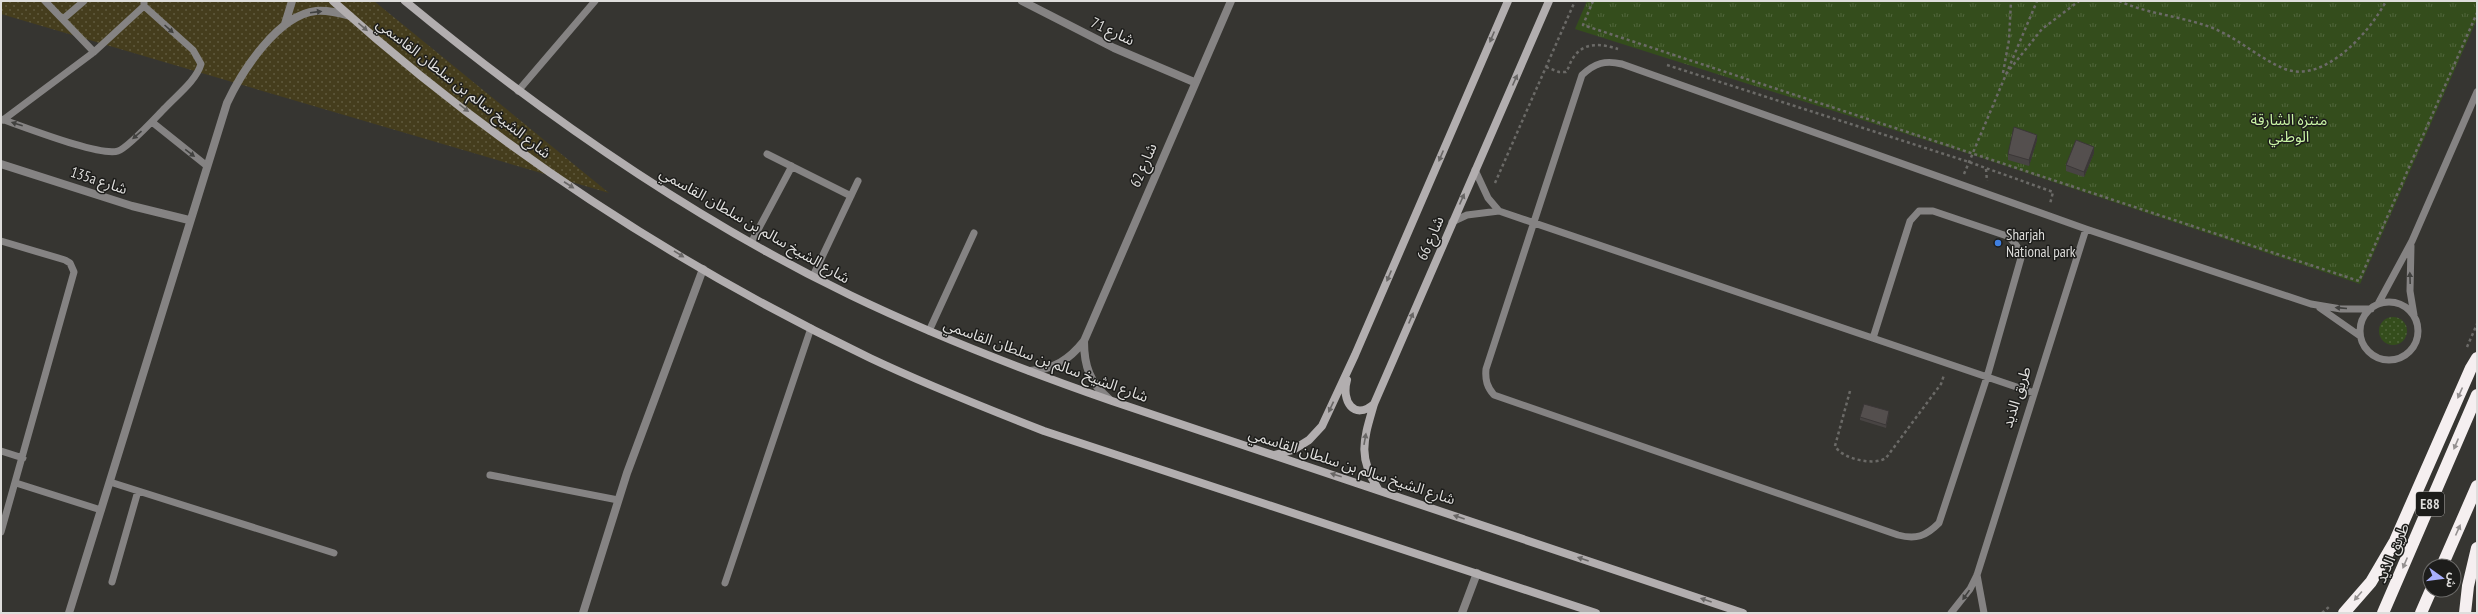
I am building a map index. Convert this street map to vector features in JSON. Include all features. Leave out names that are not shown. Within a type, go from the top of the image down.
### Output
[{"type":"highway","points":[[2344,613],[2371,582],[2395,541],[2471,368],[2477,358]]},
{"type":"highway","name":"طريق الذيد","points":[[2383,613],[2477,395]]},
{"type":"highway","name":"E88","points":[[2446,558],[2477,486]]},
{"type":"highway","points":[[2465,613],[2468,586],[2477,548]]},
{"type":"highway","points":[[2421,613],[2428,598]]},
{"type":"street","points":[[285,24],[292,1]]},
{"type":"street","name":"شارع الشيخ سالم بن سلطان القاسمي","points":[[333,1],[485,125],[556,176],[703,269],[811,328],[935,386],[1044,431],[1596,613]]},
{"type":"street","name":"شارع الشيخ سالم بن سلطان القاسمي","points":[[405,1],[518,91],[602,151],[678,200],[813,276],[929,331],[1027,372],[1743,613]]},
{"type":"street","name":"شارع 71","points":[[1022,1],[1114,48],[1194,82]]},
{"type":"street","name":"شارع 62","points":[[1027,372],[1044,370],[1060,364],[1073,354],[1084,341],[1194,82],[1231,1]]},
{"type":"street","name":"شارع 66","points":[[1274,455],[1293,450],[1309,440],[1322,426],[1355,355],[1508,1]]},
{"type":"street","name":"شارع 66","points":[[1378,489],[1364,462],[1363,448],[1374,404],[1549,1]]},
{"type":"street","points":[[69,613],[189,220],[223,115],[235,87],[255,57],[285,24],[299,15],[316,11],[333,11],[350,16]]},
{"type":"street","name":"135a شارع","points":[[1,164],[132,206],[189,220]]},
{"type":"street","points":[[583,613],[618,500],[663,370],[703,269]]},
{"type":"street","name":"شارع 62","points":[[1084,341],[1084,359],[1088,376],[1098,390],[1112,401]]},
{"type":"street","points":[[1355,355],[1344,396],[1347,403],[1353,408],[1361,410],[1368,409],[1374,404]]},
{"type":"street","points":[[1462,613],[1477,573]]},
{"type":"lane","points":[[45,1],[64,19],[94,52]]},
{"type":"lane","points":[[64,19],[84,1]]},
{"type":"lane","points":[[518,91],[595,1]]},
{"type":"lane","points":[[144,4],[193,50],[201,64],[199,71],[152,122],[119,151],[110,152],[92,149],[2,119],[94,52],[144,4]]},
{"type":"lane","points":[[1873,338],[1913,215],[1919,211],[1933,211],[2007,236],[2020,249],[2021,258],[1987,377],[1939,523],[1931,532],[1921,537],[1909,538],[1898,535],[1494,395],[1486,383],[1486,369],[1577,85],[1582,75],[1600,62],[1612,61],[2086,229],[2311,304],[2340,309],[2370,309]]},
{"type":"lane","points":[[2378,304],[2412,241],[2477,92]]},
{"type":"lane","points":[[152,122],[207,166]]},
{"type":"lane","points":[[767,154],[851,196]]},
{"type":"lane","points":[[752,243],[792,166]]},
{"type":"lane","points":[[1475,170],[1488,198],[1500,211]]},
{"type":"lane","points":[[813,276],[858,181]]},
{"type":"lane","points":[[1452,222],[1478,212],[1500,211],[2034,393]]},
{"type":"lane","name":"طريق الذيد","points":[[1951,613],[1970,589],[1977,575],[2086,229]]},
{"type":"lane","points":[[929,331],[974,233]]},
{"type":"lane","points":[[1,241],[65,260],[73,267],[74,272],[1,532]]},
{"type":"lane","points":[[2412,241],[2410,266],[2414,316]]},
{"type":"lane","points":[[2388,302],[2398,303],[2407,308],[2414,316],[2418,325],[2418,336],[2408,354],[2399,359],[2389,361],[2375,356],[2364,346],[2360,336],[2361,326],[2370,309],[2378,304],[2388,302]]},
{"type":"lane","points":[[2311,304],[2337,318],[2360,336]]},
{"type":"lane","points":[[725,582],[811,328]]},
{"type":"lane","points":[[1,451],[23,458]]},
{"type":"lane","points":[[490,475],[618,500]]},
{"type":"lane","points":[[110,482],[334,553]]},
{"type":"lane","points":[[16,483],[101,510]]},
{"type":"lane","points":[[112,582],[138,491]]},
{"type":"lane","name":"طريق الذيد","points":[[1977,575],[1984,613]]},
{"type":"path","points":[[1488,198],[1575,1]]},
{"type":"path","points":[[1593,1],[1582,25],[2359,281],[2477,12]]},
{"type":"path","points":[[2003,78],[2009,40],[2011,1]]},
{"type":"path","points":[[1960,184],[2003,78],[2037,1]]},
{"type":"path","points":[[2003,78],[2042,29],[2080,1]]},
{"type":"path","points":[[2119,1],[2142,10],[2211,27],[2277,65],[2300,71],[2315,69],[2340,54],[2369,27],[2386,1]]},
{"type":"path","points":[[1546,67],[1559,72],[1566,72],[1579,52],[1594,44],[1603,44],[1619,49]]},
{"type":"path","points":[[1663,63],[1970,162],[2053,192],[2046,215]]},
{"type":"path","points":[[1850,391],[1835,446],[1841,453],[1869,462],[1881,461],[1886,458],[1941,384],[1947,363]]},
{"type":"green space","name":"منتزه الشارقة الوطني","points":[[1587,1],[2477,1],[2477,19],[2360,284],[1973,155],[1575,29]]},
{"type":"green space","points":[[2393,317],[2403,321],[2407,331],[2403,341],[2393,345],[2383,341],[2379,331],[2383,321]]},
{"type":"sand","points":[[1,1],[374,1],[609,193],[1,14]]},
{"type":"building","points":[[2014,127],[2037,135],[2029,160],[2008,154]]},
{"type":"building","points":[[2076,140],[2094,147],[2084,172],[2066,165]]},
{"type":"building","points":[[1864,404],[1889,411],[1886,425],[1860,417]]},
{"type":"place","name":"Sharjah National park","points":[[1998,243]]}]
